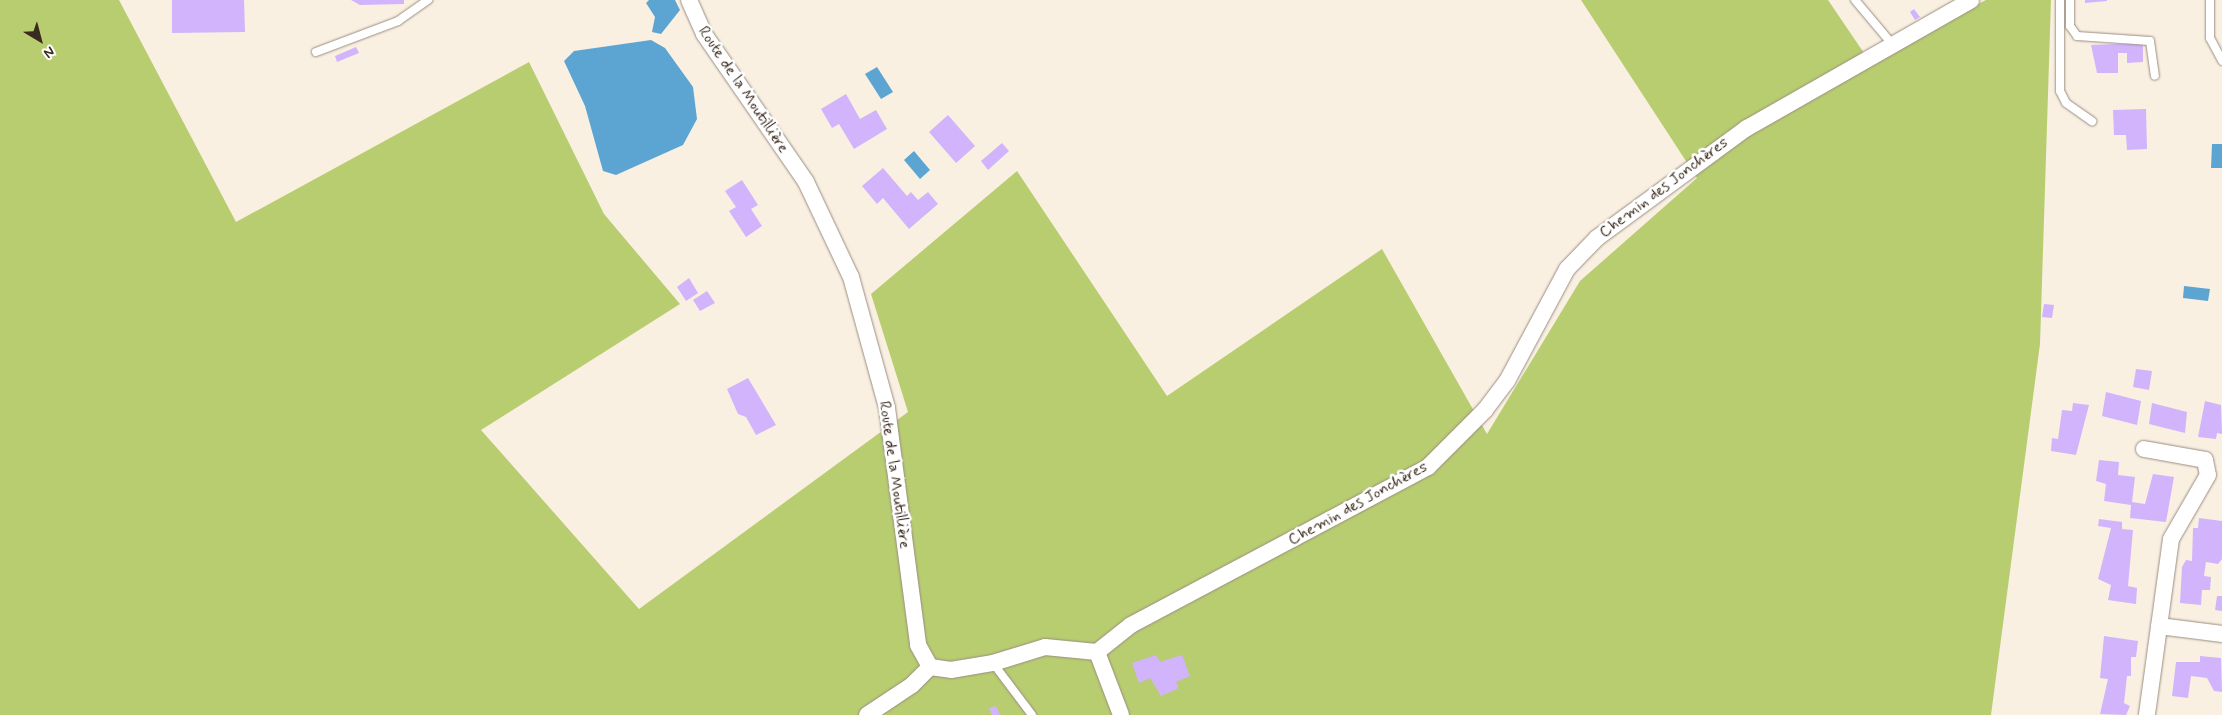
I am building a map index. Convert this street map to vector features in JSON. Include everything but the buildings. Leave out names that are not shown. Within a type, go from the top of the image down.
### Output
[{"type":"street","name":"Route de la Moutillière","points":[[689,0],[704,34],[806,182],[851,278],[887,408],[918,646],[930,667]]},
{"type":"street","name":"Chemin des Jonchères","points":[[1097,652],[1131,625],[1428,467],[1453,446],[1496,396],[1567,269],[1597,238],[1704,156],[1892,44],[1971,0]]},
{"type":"street","points":[[2144,449],[2205,460],[2208,475],[2170,538],[2147,715]]},
{"type":"street","points":[[2159,626],[2222,634]]},
{"type":"street","points":[[874,714],[930,667],[951,670],[992,663],[1045,646],[1097,652],[1121,715]]},
{"type":"lane","points":[[316,52],[398,21],[428,0]]},
{"type":"lane","points":[[1856,0],[1892,44]]},
{"type":"lane","points":[[2060,0],[2060,91],[2066,103],[2092,121]]},
{"type":"lane","points":[[2070,0],[2070,26],[2077,36],[2150,41],[2155,76]]},
{"type":"lane","points":[[2210,0],[2210,38],[2222,61]]},
{"type":"lane","points":[[992,663],[1032,715]]},
{"type":"green space","points":[[0,0],[119,0],[236,222],[529,62],[604,214],[680,304],[481,430],[639,609],[908,412],[871,294],[1017,171],[1167,396],[1382,249],[1487,434],[1580,281],[1697,178],[1581,0],[1828,0],[1868,59],[1986,0],[2051,0],[2040,344],[1991,715],[0,715]]},
{"type":"water","points":[[649,0],[675,0],[680,10],[661,34],[652,32],[655,17],[646,3]]},
{"type":"water","points":[[651,40],[665,48],[693,87],[697,119],[683,145],[616,175],[603,171],[585,106],[564,61],[574,51]]},
{"type":"water","points":[[877,67],[893,92],[881,99],[865,74]]},
{"type":"water","points":[[2212,144],[2222,144],[2222,168],[2211,168]]},
{"type":"water","points":[[914,151],[930,170],[920,179],[904,160]]},
{"type":"water","points":[[2184,286],[2210,289],[2208,301],[2183,298]]}]
